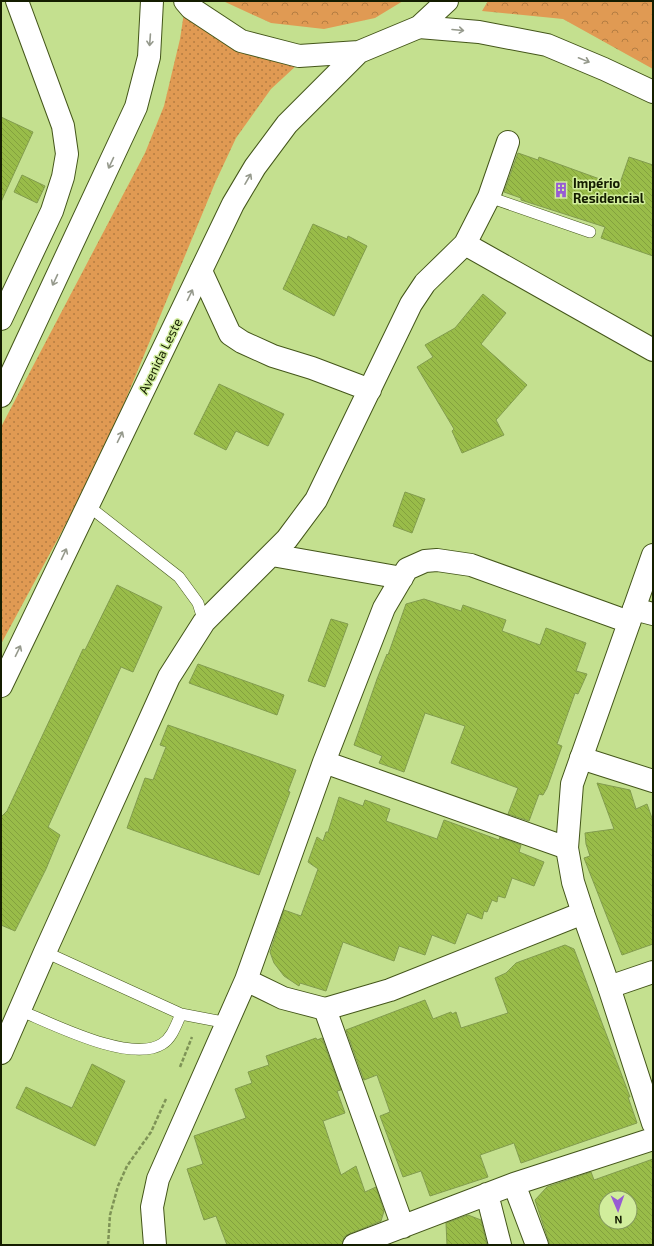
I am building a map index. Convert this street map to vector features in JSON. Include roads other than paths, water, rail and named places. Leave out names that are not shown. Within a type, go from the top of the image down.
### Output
[{"type":"street","points":[[1,319],[52,211],[63,177],[67,154],[63,126],[17,1]]},
{"type":"street","points":[[1,396],[136,107],[149,57],[152,1]]},
{"type":"street","points":[[185,1],[191,8],[241,41],[299,56],[359,52],[419,27],[447,1]]},
{"type":"street","points":[[419,27],[479,32],[547,45],[653,92]]},
{"type":"street","name":"Avenida Leste","points":[[1,686],[233,204],[255,167],[287,124],[359,52]]},
{"type":"street","points":[[1,1053],[169,677],[204,622],[287,539],[316,500],[411,304],[425,283],[465,244],[489,197],[508,142]]},
{"type":"street","points":[[465,244],[653,350]]},
{"type":"street","points":[[201,271],[230,334],[242,342],[274,356],[312,368],[370,390]]},
{"type":"street","points":[[272,555],[402,578]]},
{"type":"street","points":[[653,555],[639,615],[581,758],[572,784],[567,848],[573,882],[653,1123]]},
{"type":"street","points":[[155,1245],[152,1207],[158,1179],[246,980],[324,762],[384,608],[407,569],[425,561],[438,560],[471,565],[639,615]]},
{"type":"street","points":[[581,758],[653,781]]},
{"type":"street","points":[[324,762],[567,848]]},
{"type":"street","points":[[246,980],[283,998],[325,1009],[390,990],[583,913]]},
{"type":"street","points":[[609,987],[653,972]]},
{"type":"street","points":[[325,1009],[403,1226]]},
{"type":"street","points":[[354,1245],[514,1184],[653,1139]]},
{"type":"street","points":[[514,1184],[536,1245]]},
{"type":"street","points":[[487,1194],[500,1245]]},
{"type":"lane","points":[[489,197],[590,232]]},
{"type":"lane","points":[[87,505],[179,577],[198,603],[204,622]]},
{"type":"lane","points":[[45,952],[181,1014],[228,1023]]},
{"type":"lane","points":[[19,1010],[96,1042],[129,1049],[148,1049],[162,1044],[171,1036],[181,1014]]},
{"type":"place","name":"Império Residencial","points":[[561,190]]}]
